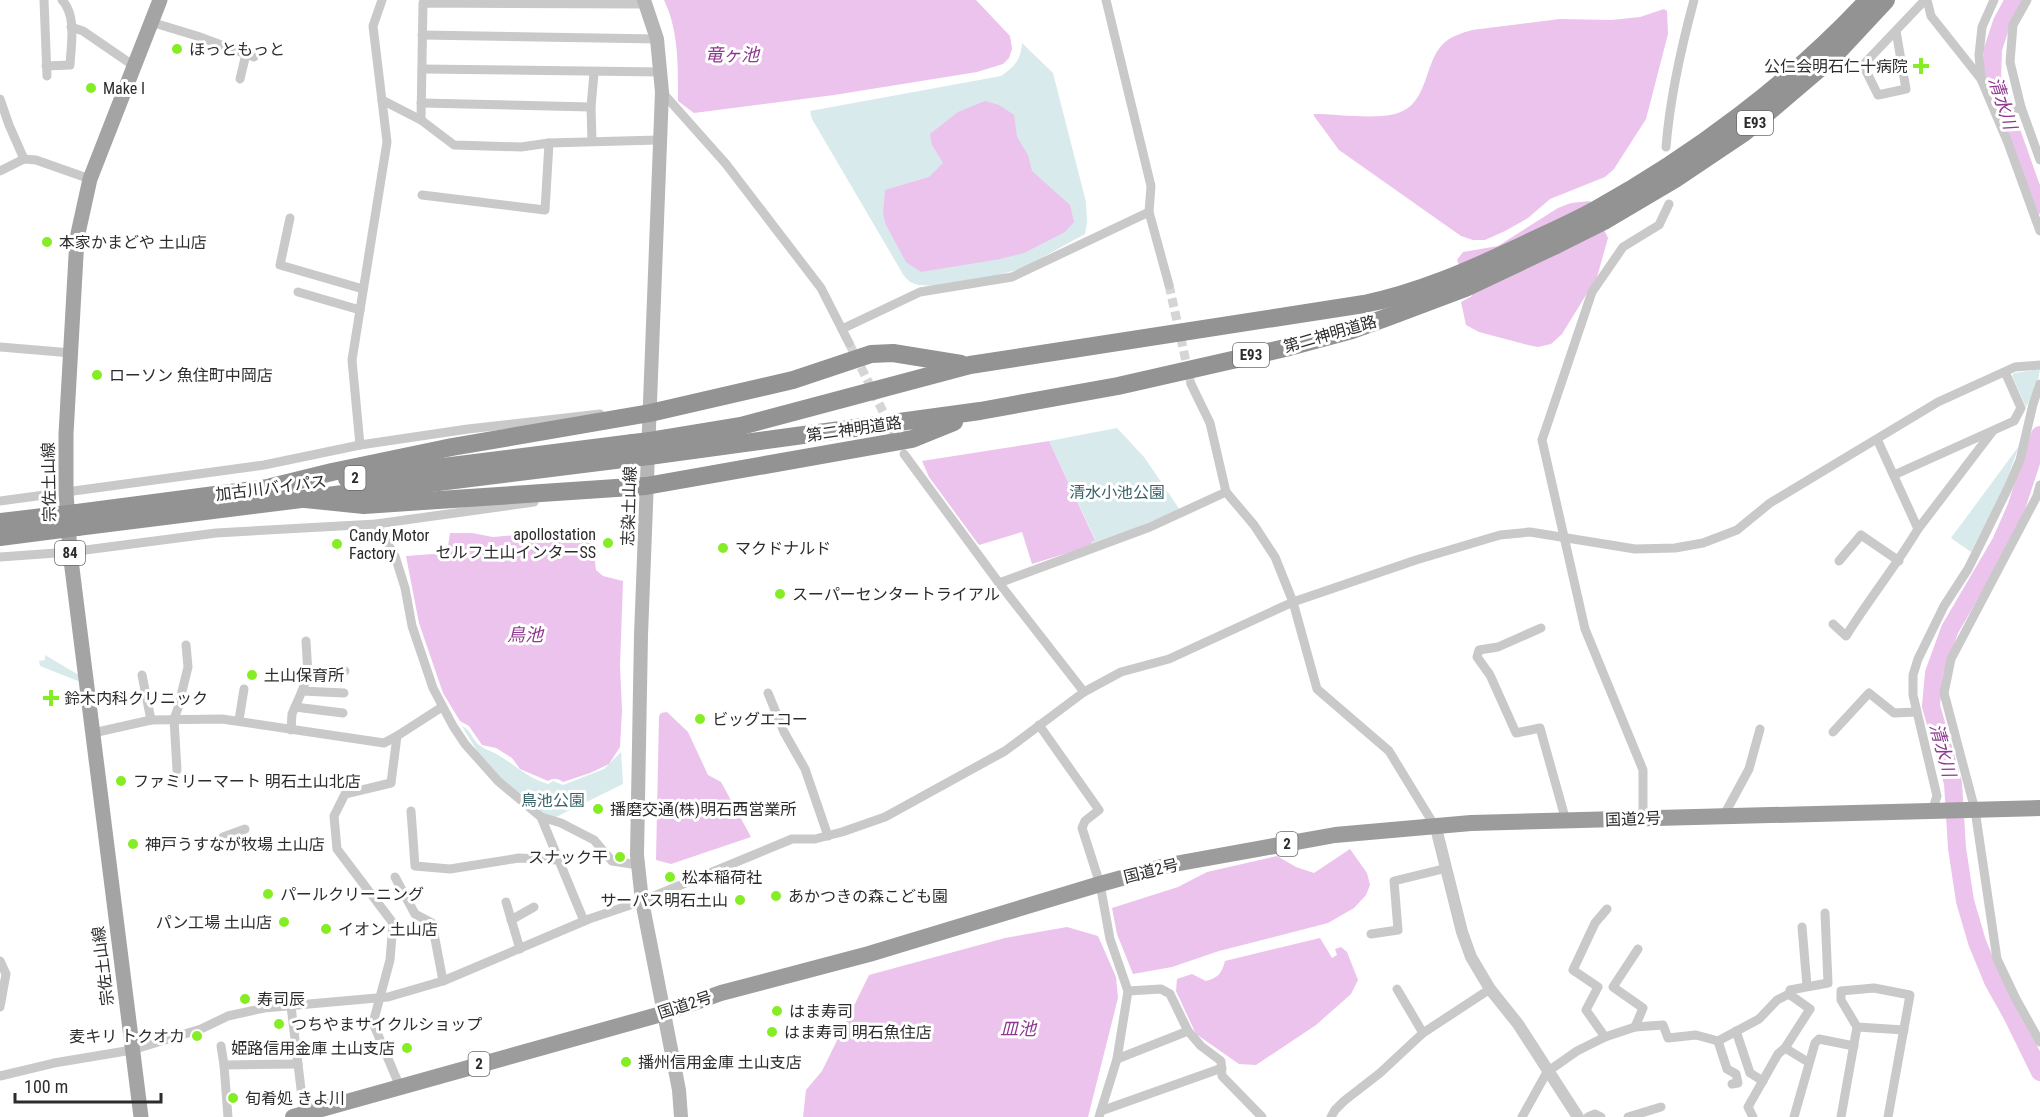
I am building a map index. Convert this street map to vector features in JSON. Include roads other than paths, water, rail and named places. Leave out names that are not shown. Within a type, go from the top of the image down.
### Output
[{"type":"highway","name":"第二神明道路","points":[[1601,215],[1747,109],[1818,50],[1868,0]]},
{"type":"highway","name":"第二神明道路","points":[[648,449],[980,411],[1118,386],[1285,348],[1352,330],[1463,281],[1675,178],[1745,132],[1832,58],[1886,0]]},
{"type":"highway","name":"第二神明道路","points":[[648,449],[970,365],[1364,304],[1463,281]]},
{"type":"highway","points":[[271,487],[452,447],[650,413],[793,380],[871,354],[893,353],[970,365]]},
{"type":"highway","points":[[304,498],[364,505],[646,486],[912,439],[980,411]]},
{"type":"highway","name":"加古川バイパス","points":[[0,537],[69,521],[271,487],[648,449]]},
{"type":"highway","name":"加古川バイパス","points":[[0,522],[69,521],[304,498],[648,449]]},
{"type":"highway","name":"国道2号","points":[[299,1115],[664,1013],[721,993],[869,954],[1169,865],[1335,835],[1436,828],[1471,823],[2040,808]]},
{"type":"main road","name":"宗佐土山線","points":[[141,1117],[70,552],[66,492],[66,434],[77,238],[90,179],[160,0]]},
{"type":"main road","name":"志染土山線","points":[[644,2],[657,39],[662,92],[658,140],[641,635],[638,865],[642,901],[679,1090]]},
{"type":"main road","points":[[679,1090],[681,1117]]},
{"type":"main road","points":[[679,1090],[688,1117]]},
{"type":"street","points":[[44,0],[47,76]]},
{"type":"street","points":[[46,66],[70,65],[71,18],[68,7],[62,0]]},
{"type":"street","points":[[360,445],[352,360],[387,142],[373,26],[382,0]]},
{"type":"street","points":[[1106,0],[1151,186],[1149,212],[1169,285]]},
{"type":"street","points":[[1666,147],[1669,114],[1678,66],[1694,0]]},
{"type":"street","points":[[1896,31],[1906,89],[1878,95],[1863,65],[1926,0],[1931,16],[1981,79],[2040,231]]},
{"type":"street","points":[[1981,79],[1979,55],[1982,27],[1994,0]]},
{"type":"street","points":[[2027,0],[2013,25],[2010,62],[2021,107],[2040,160]]},
{"type":"street","points":[[421,120],[423,3],[644,2]]},
{"type":"street","points":[[151,22],[250,55],[240,79]]},
{"type":"street","points":[[71,27],[83,31],[134,66]]},
{"type":"street","points":[[422,35],[657,39]]},
{"type":"street","points":[[422,69],[594,73],[661,72]]},
{"type":"street","points":[[592,141],[591,106],[594,73]]},
{"type":"street","points":[[662,92],[726,164],[821,288],[849,343]]},
{"type":"street","points":[[0,99],[24,159]]},
{"type":"street","points":[[382,100],[421,120],[454,145],[521,147],[549,142],[658,140]]},
{"type":"street","points":[[421,104],[591,106]]},
{"type":"street","points":[[1997,116],[2021,107]]},
{"type":"street","points":[[422,195],[545,210],[549,142]]},
{"type":"street","points":[[0,171],[24,159],[36,160],[90,179]]},
{"type":"street","points":[[1643,819],[1643,770],[1585,629],[1542,440],[1592,292],[1623,247],[1659,225],[1669,204]]},
{"type":"street","points":[[842,329],[920,292],[1012,277],[1149,212]]},
{"type":"street","points":[[290,218],[280,265],[363,289]]},
{"type":"street","points":[[298,292],[360,310]]},
{"type":"street","points":[[0,347],[72,353]]},
{"type":"street","points":[[0,1076],[54,1063],[132,1050],[201,1029],[228,1016],[264,1008],[388,997],[443,981],[584,921],[642,901],[792,839],[815,839],[828,836],[885,817],[1005,752],[1084,692],[1121,672],[1169,659],[1293,602],[1416,560],[1500,535],[1530,532],[1635,549],[1675,548],[1703,543],[1737,530],[1770,503],[1938,402],[2015,367],[2040,365]]},
{"type":"street","points":[[1894,475],[2014,421],[2021,408],[2005,372]]},
{"type":"street","points":[[1191,384],[1210,423],[1226,492],[1254,525],[1275,557],[1293,602],[1317,689],[1389,751],[1436,828],[1462,932],[1471,957],[1490,990],[1518,1024],[1578,1117]]},
{"type":"street","points":[[1932,812],[1937,796],[1916,712],[1913,675],[1918,659],[1944,606],[1968,568],[2008,488],[2020,460],[2040,384]]},
{"type":"street","points":[[0,501],[264,465],[360,445],[589,414],[650,413]]},
{"type":"street","points":[[1833,624],[1846,636],[1871,597],[1899,561],[1918,529],[1992,432]]},
{"type":"street","points":[[1877,439],[1918,529]]},
{"type":"street","points":[[904,454],[999,583],[1084,692]]},
{"type":"street","points":[[2040,485],[2037,496],[1951,659],[1944,693],[1975,810],[1997,959],[2040,1042]]},
{"type":"street","points":[[0,557],[70,552],[216,533],[376,524],[646,486]]},
{"type":"street","points":[[999,583],[1150,527],[1226,492]]},
{"type":"street","points":[[376,524],[395,556],[405,588],[412,626],[433,688],[465,744],[498,781],[541,817],[561,823],[594,840],[612,861],[638,865]]},
{"type":"street","points":[[1839,561],[1861,535],[1899,561]]},
{"type":"street","points":[[1541,628],[1498,647],[1479,650],[1477,657],[1490,675],[1516,734],[1540,728],[1566,821]]},
{"type":"street","points":[[291,730],[292,714],[308,675],[306,641]]},
{"type":"street","points":[[177,770],[174,719],[188,667],[186,645]]},
{"type":"street","points":[[308,675],[345,671]]},
{"type":"street","points":[[142,675],[151,720]]},
{"type":"street","points":[[238,720],[244,689]]},
{"type":"street","points":[[302,691],[344,693]]},
{"type":"street","points":[[768,693],[784,732],[805,769],[828,836]]},
{"type":"street","points":[[1833,732],[1869,693],[1894,713],[1916,712]]},
{"type":"street","points":[[296,707],[343,713]]},
{"type":"street","points":[[93,733],[151,720],[238,720],[384,743],[442,707]]},
{"type":"street","points":[[1039,725],[1099,810],[1085,821],[1082,828],[1100,884],[1110,939],[1128,990],[1117,1059],[1100,1114]]},
{"type":"street","points":[[1723,817],[1749,769],[1760,729]]},
{"type":"street","points":[[397,736],[391,783],[345,794],[334,816],[337,849],[393,923],[390,960],[373,1023],[399,1087]]},
{"type":"street","points":[[411,811],[415,866],[450,869],[519,858],[558,860]]},
{"type":"street","points":[[541,817],[584,921]]},
{"type":"street","points":[[223,837],[245,829]]},
{"type":"street","points":[[1400,941],[1394,881],[1447,868]]},
{"type":"street","points":[[395,877],[415,914],[432,924],[443,981]]},
{"type":"street","points":[[506,902],[520,949]]},
{"type":"street","points":[[511,920],[534,907]]},
{"type":"street","points":[[1605,1037],[1586,1010],[1598,987],[1573,970],[1595,923],[1607,909]]},
{"type":"street","points":[[1825,913],[1828,983]]},
{"type":"street","points":[[1802,927],[1807,986]]},
{"type":"street","points":[[1371,934],[1398,930]]},
{"type":"street","points":[[1635,1026],[1643,1008],[1613,987],[1638,949]]},
{"type":"street","points":[[0,961],[6,974],[0,1007]]},
{"type":"street","points":[[1522,1117],[1547,1072],[1577,1051],[1605,1037],[1635,1026],[1664,1025],[1668,1038],[1696,1035],[1718,1041],[1760,1019],[1777,1000],[1789,994],[1790,990],[1828,983],[1841,991],[1874,988],[1910,995],[1888,1117]]},
{"type":"street","points":[[1128,990],[1161,989],[1170,994],[1188,1031],[1201,1046],[1221,1061],[1222,1076],[1262,1117]]},
{"type":"street","points":[[1397,989],[1423,1033]]},
{"type":"street","points":[[1331,1117],[1344,1101],[1380,1073],[1423,1033],[1490,990]]},
{"type":"street","points":[[1841,991],[1840,1000],[1857,1027],[1841,1117]]},
{"type":"street","points":[[1753,1117],[1748,1107],[1778,1054],[1785,1048],[1810,1009],[1789,994]]},
{"type":"street","points":[[291,1006],[298,1064],[299,1115]]},
{"type":"street","points":[[1857,1027],[1904,1030]]},
{"type":"street","points":[[1117,1059],[1188,1031]]},
{"type":"street","points":[[1736,1031],[1750,1073],[1763,1081]]},
{"type":"street","points":[[1794,1117],[1815,1043],[1819,1039],[1854,1046]]},
{"type":"street","points":[[1718,1041],[1727,1070],[1736,1074],[1738,1083],[1732,1084]]},
{"type":"street","points":[[221,1046],[228,1117]]},
{"type":"street","points":[[1785,1048],[1808,1062]]},
{"type":"street","points":[[224,1065],[298,1064]]},
{"type":"street","points":[[1100,1114],[1222,1068]]},
{"type":"street","points":[[1628,1117],[1661,1107]]},
{"type":"street","points":[[1588,1117],[1595,1114],[1601,1117]]},
{"type":"water","name":"竜ヶ池","points":[[664,0],[976,0],[1010,36],[1012,49],[1009,58],[1003,64],[977,72],[834,95],[694,113],[678,101],[678,62],[675,37]]},
{"type":"water","points":[[1664,9],[1667,11],[1668,34],[1646,119],[1614,169],[1605,177],[1550,199],[1528,218],[1485,240],[1473,240],[1461,236],[1339,150],[1314,116],[1314,114],[1380,116],[1398,113],[1408,108],[1421,92],[1432,61],[1443,44],[1468,31],[1560,19],[1611,20],[1640,17]]},
{"type":"water","points":[[985,101],[999,105],[1014,115],[1017,137],[1028,155],[1032,171],[1070,205],[1074,222],[1065,232],[1024,253],[921,272],[906,262],[886,225],[883,214],[885,190],[929,177],[943,163],[932,145],[930,134],[958,112]]},
{"type":"water","points":[[1590,201],[1608,238],[1597,277],[1562,334],[1551,344],[1538,347],[1479,332],[1466,325],[1461,302],[1472,296],[1457,260],[1463,252],[1498,246],[1558,208],[1571,203]]},
{"type":"water","points":[[1049,441],[1095,540],[1091,542],[1093,545],[1032,564],[1022,532],[979,545],[929,477],[922,461]]},
{"type":"water","name":"鳥池","points":[[591,529],[596,570],[603,576],[623,581],[620,747],[609,764],[590,773],[563,782],[556,779],[548,781],[520,769],[512,758],[496,748],[482,745],[469,726],[460,721],[443,693],[419,623],[406,556],[447,553],[450,533],[472,533],[493,537]]},
{"type":"water","points":[[667,712],[688,732],[708,775],[721,782],[751,837],[671,864],[656,860],[659,716]]},
{"type":"water","points":[[1350,849],[1367,873],[1370,885],[1366,895],[1354,908],[1328,923],[1219,951],[1172,967],[1133,974],[1117,934],[1112,908],[1178,887],[1207,872],[1277,856],[1296,867],[1314,873]]},
{"type":"water","name":"皿池","points":[[1067,927],[1098,936],[1116,977],[1118,998],[1088,1117],[803,1117],[806,1090],[822,1071],[869,975],[1005,938]]},
{"type":"water","points":[[1320,938],[1332,958],[1337,955],[1335,949],[1341,947],[1347,952],[1358,980],[1351,994],[1316,1025],[1256,1065],[1239,1064],[1196,1034],[1176,991],[1177,979],[1192,974],[1206,981],[1219,974],[1225,961]]},
{"type":"waterway","name":"清水川","points":[[2014,0],[2002,22],[1993,49],[1992,77],[2031,187],[2040,205]]},
{"type":"waterway","name":"清水川","points":[[2040,435],[2016,508],[2001,542],[1950,629],[1934,673],[1931,706],[1953,783],[1957,848],[1965,901],[1977,942],[1993,981],[2040,1072]]},
{"type":"tunnel","points":[[1169,285],[1191,384]]},
{"type":"tunnel","points":[[849,343],[899,444]]},
{"type":"place","name":"ほっともっと","points":[[177,49]]},
{"type":"place","name":"公仁会明石仁十病院","points":[[1921,66]]},
{"type":"place","name":"Make I","points":[[91,88]]},
{"type":"place","name":"本家かまどや 土山店","points":[[47,242]]},
{"type":"place","name":"ローソン 魚住町中岡店","points":[[97,375]]},
{"type":"place","name":"apollostation セルフ土山インターSS","points":[[608,543]]},
{"type":"place","name":"Candy Motor Factory","points":[[337,544]]},
{"type":"place","name":"マクドナルド","points":[[723,548]]},
{"type":"place","name":"スーパーセンタートライアル","points":[[780,594]]},
{"type":"place","name":"土山保育所","points":[[252,675]]},
{"type":"place","name":"鈴木内科クリニック","points":[[51,698]]},
{"type":"place","name":"ビッグエコー","points":[[700,719]]},
{"type":"place","name":"ファミリーマート 明石土山北店","points":[[121,781]]},
{"type":"place","name":"播磨交通(株)明石西営業所","points":[[598,809]]},
{"type":"place","name":"神戸うすなが牧場 土山店","points":[[133,844]]},
{"type":"place","name":"スナック干","points":[[620,857]]},
{"type":"place","name":"松本稲荷社","points":[[670,877]]},
{"type":"place","name":"パールクリーニング","points":[[268,894]]},
{"type":"place","name":"あかつきの森こども園","points":[[776,896]]},
{"type":"place","name":"サーパス明石土山","points":[[740,900]]},
{"type":"place","name":"パン工場 土山店","points":[[284,922]]},
{"type":"place","name":"イオン 土山店","points":[[326,929]]},
{"type":"place","name":"寿司辰","points":[[245,999]]},
{"type":"place","name":"はま寿司","points":[[777,1011]]},
{"type":"place","name":"つちやまサイクルショップ","points":[[279,1024]]},
{"type":"place","name":"はま寿司 明石魚住店","points":[[772,1032]]},
{"type":"place","name":"麦キリ トクオカ","points":[[197,1036]]},
{"type":"place","name":"姫路信用金庫 土山支店","points":[[407,1048]]},
{"type":"place","name":"播州信用金庫 土山支店","points":[[626,1062]]},
{"type":"place","name":"旬肴処 きよ川","points":[[233,1098]]},
{"type":"park label","name":"清水小池公園","points":[[1117,492]]},
{"type":"park label","name":"鳥池公園","points":[[553,800]]}]
